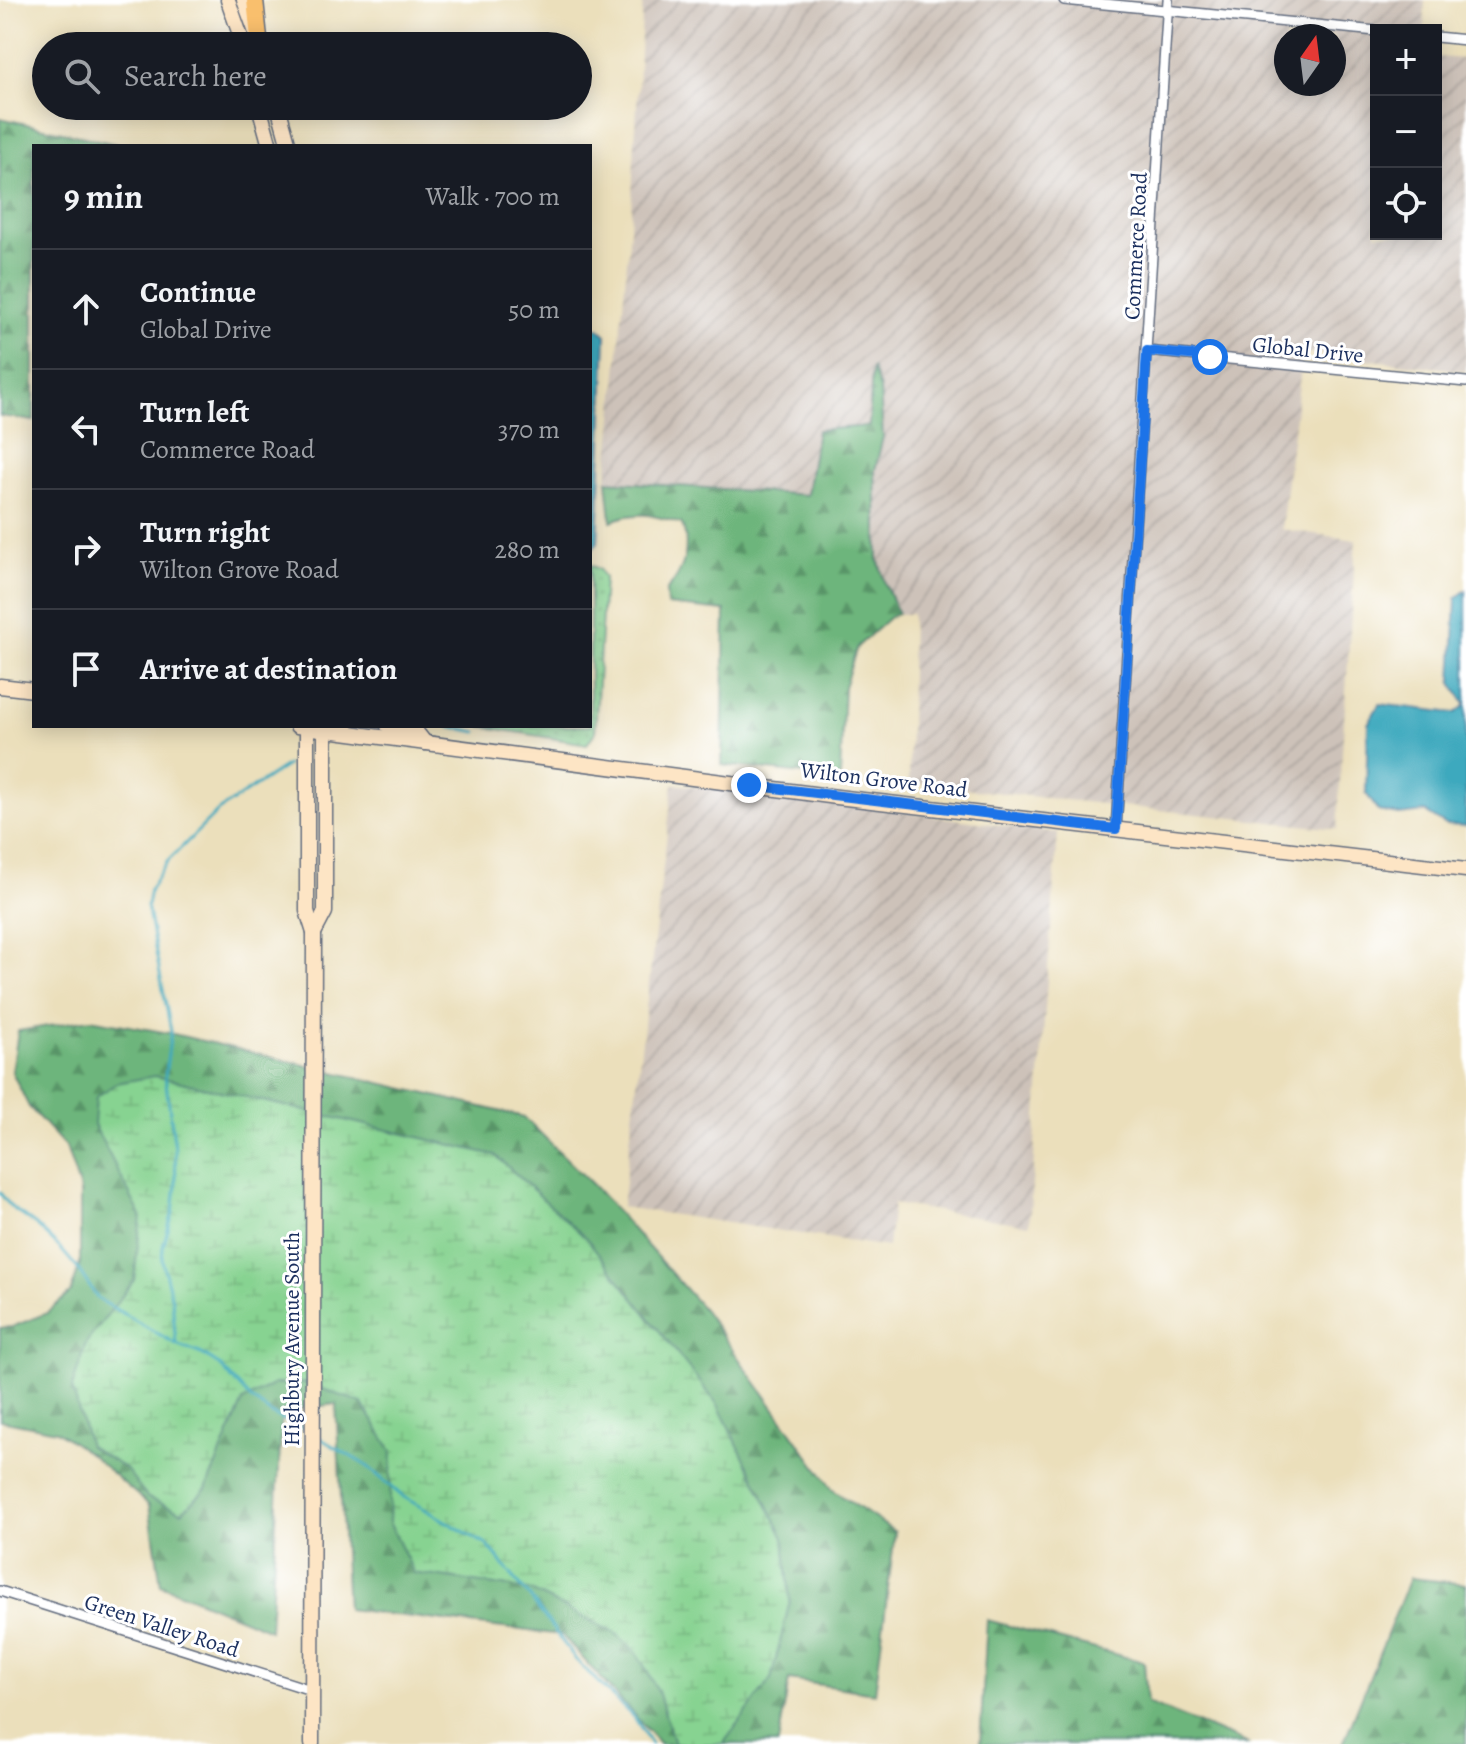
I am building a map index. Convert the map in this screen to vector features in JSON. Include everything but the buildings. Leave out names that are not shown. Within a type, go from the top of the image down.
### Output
[{"type":"highway","points":[[255,0],[255,32]]},
{"type":"main road","points":[[228,0],[248,32]]},
{"type":"main road","points":[[244,0],[252,32]]},
{"type":"main road","points":[[263,120],[269,144]]},
{"type":"main road","points":[[282,120],[288,144]]},
{"type":"main road","points":[[0,686],[32,690]]},
{"type":"main road","name":"Highbury Avenue South","points":[[304,728],[307,911],[314,933],[312,1744]]},
{"type":"main road","name":"Wilton Grove Road","points":[[325,728],[837,797],[1466,870]]},
{"type":"main road","name":"Highbury Avenue South","points":[[314,933],[325,912],[325,728]]},
{"type":"main road","points":[[396,728],[418,734],[426,743]]},
{"type":"street","points":[[1064,0],[1168,5],[1370,30]]},
{"type":"street","name":"Commerce Road","points":[[1116,829],[1168,5]]},
{"type":"street","points":[[1442,38],[1466,40]]},
{"type":"street","name":"Global Drive","points":[[1147,351],[1466,382]]},
{"type":"street","name":"Green Valley Road","points":[[0,1591],[314,1691]]},
{"type":"shaded area","points":[[643,0],[1425,0],[1424,24],[1370,24],[1370,240],[1442,240],[1442,57],[1466,59],[1466,371],[1303,352],[1281,529],[1356,540],[1337,829],[909,783],[912,614],[898,614],[878,558],[875,470],[883,436],[880,389],[872,370],[869,426],[807,496],[607,481],[630,229]]},
{"type":"shaded area","points":[[673,784],[1058,833],[1029,1225],[893,1204],[888,1247],[622,1207]]},
{"type":"green space","points":[[0,118],[115,144],[32,144],[32,421],[0,416]]},
{"type":"green space","points":[[872,367],[880,389],[883,437],[875,470],[878,558],[898,614],[890,617],[857,647],[844,687],[840,778],[722,765],[725,611],[667,605],[666,591],[677,576],[686,551],[682,524],[646,515],[611,521],[607,481],[807,495],[817,430],[869,426]]},
{"type":"green space","points":[[592,566],[599,569],[604,578],[595,732],[587,744],[492,728],[592,728]]},
{"type":"green space","points":[[90,1019],[169,1033],[524,1117],[595,1187],[704,1310],[833,1490],[895,1532],[875,1693],[789,1680],[778,1744],[660,1744],[562,1635],[347,1609],[336,1404],[282,1411],[270,1630],[161,1585],[149,1505],[90,1454],[56,1431],[0,1420],[0,1328],[12,1327],[47,1313],[71,1292],[80,1264],[80,1190],[66,1147],[29,1107],[12,1072],[18,1031]]},
{"type":"green space","points":[[155,1076],[495,1155],[587,1239],[718,1405],[784,1538],[790,1601],[771,1679],[723,1744],[674,1744],[658,1691],[637,1653],[617,1634],[529,1590],[414,1573],[389,1522],[392,1451],[362,1403],[306,1383],[274,1384],[243,1401],[206,1489],[182,1512],[148,1498],[126,1469],[89,1446],[72,1388],[86,1343],[134,1280],[141,1216],[94,1125],[96,1097],[117,1083]]},
{"type":"green space","points":[[1410,1578],[1466,1584],[1466,1744],[1343,1744]]},
{"type":"green space","points":[[987,1620],[1144,1662],[1147,1703],[1249,1744],[980,1744]]},
{"type":"water","points":[[592,328],[598,328],[606,335],[598,543],[592,550]]},
{"type":"water","points":[[1466,590],[1466,705],[1452,683],[1456,598]]},
{"type":"water","points":[[1379,704],[1455,713],[1466,705],[1466,826],[1446,825],[1425,812],[1399,815],[1378,811],[1366,793],[1368,724]]},
{"type":"waterway","points":[[458,728],[477,732]]},
{"type":"waterway","points":[[176,1344],[172,1300],[162,1260],[176,1185],[175,1148],[165,1076],[171,1031],[147,906],[150,889],[167,862],[218,811],[287,765]]},
{"type":"waterway","points":[[0,1193],[11,1207],[61,1249],[98,1299],[176,1344],[202,1354],[219,1365],[251,1399],[273,1415],[308,1430]]},
{"type":"waterway","points":[[318,1437],[367,1466],[402,1496],[487,1545],[576,1660],[636,1720],[651,1744]]},
{"type":"route","points":[[749,785],[1116,829],[1147,351],[1210,357]]}]
